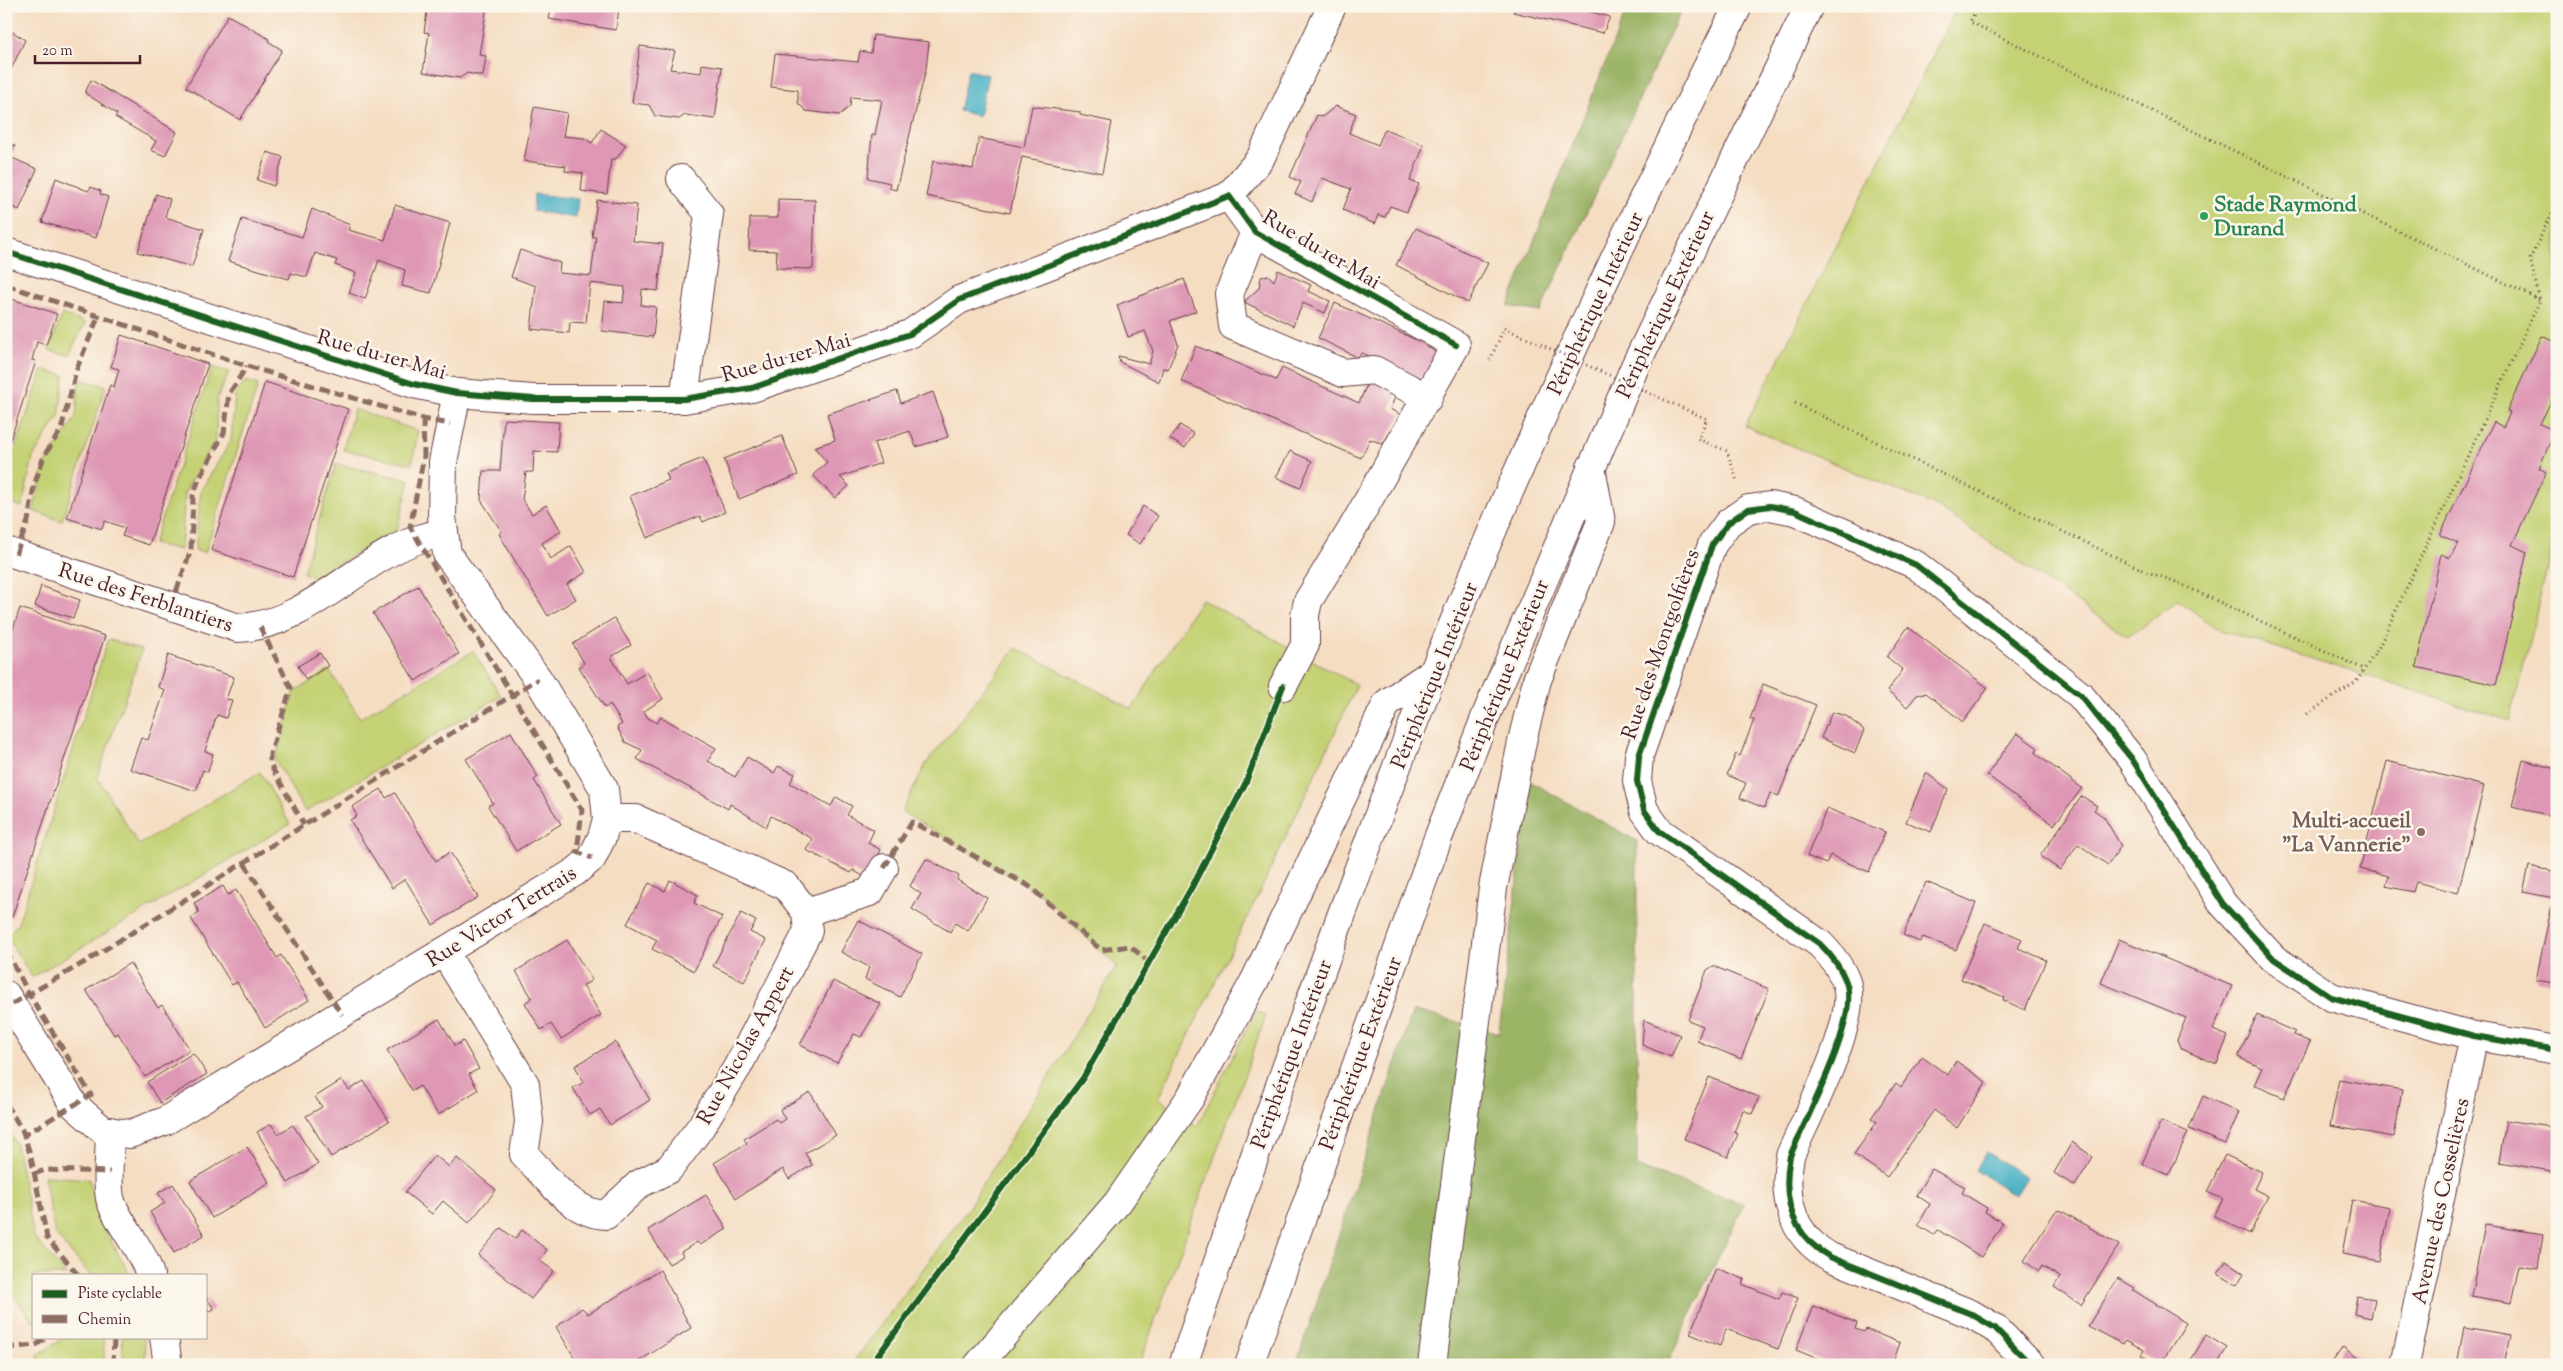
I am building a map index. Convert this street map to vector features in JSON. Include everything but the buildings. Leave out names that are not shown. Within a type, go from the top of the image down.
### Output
[{"type":"main road","points":[[1229,196],[1260,159],[1332,6]]},
{"type":"main road","name":"Périphérique Intérieur","points":[[1183,1365],[1284,1071],[1433,672],[1516,476],[1560,378],[1649,186],[1738,6]]},
{"type":"main road","name":"Périphérique Extérieur","points":[[1249,1365],[1438,838],[1487,713],[1636,364],[1809,6]]},
{"type":"main road","points":[[681,178],[709,214],[684,399]]},
{"type":"main road","name":"Rue du 1er Mai","points":[[6,252],[414,384],[457,393],[533,399],[684,399],[752,388],[910,334],[959,300],[1229,196],[1255,232],[1456,345],[1428,398],[1374,370],[1342,373],[1233,326],[1229,294],[1255,232]]},
{"type":"main road","name":"Rue Victor Tertrais","points":[[110,1132],[130,1134],[165,1121],[575,872],[592,858],[602,837],[607,819],[604,788],[538,679],[447,554],[444,533],[443,462],[457,393]]},
{"type":"main road","points":[[1283,686],[1305,645],[1305,615],[1308,601],[1428,398]]},
{"type":"main road","points":[[1432,1365],[1493,888],[1523,737],[1537,680],[1601,522],[1591,467]]},
{"type":"main road","name":"Rue des Montgolfières","points":[[2031,1365],[1995,1328],[1971,1314],[1830,1257],[1815,1249],[1802,1237],[1794,1219],[1787,1192],[1787,1171],[1790,1156],[1844,1031],[1848,1008],[1847,985],[1835,960],[1820,944],[1674,843],[1659,831],[1644,810],[1637,782],[1638,756],[1712,545],[1728,523],[1748,509],[1770,506],[1795,511],[1916,565],[2080,695],[2132,760],[2223,904],[2274,959],[2331,997],[2474,1036]]},
{"type":"main road","name":"Rue des Ferblantiers","points":[[6,551],[238,628],[260,627],[299,611],[405,544],[426,535],[444,533]]},
{"type":"main road","points":[[978,1365],[1118,1202],[1190,1098],[1255,980],[1387,702],[1433,672]]},
{"type":"main road","points":[[607,819],[636,819],[786,886],[806,912],[870,892],[884,868]]},
{"type":"main road","name":"Rue Nicolas Appert","points":[[444,952],[525,1084],[529,1122],[524,1154],[570,1202],[592,1215],[606,1215],[639,1184],[669,1169],[700,1128],[738,1066],[808,931],[806,912]]},
{"type":"main road","points":[[6,995],[74,1105],[104,1131],[110,1132],[110,1200],[147,1265],[150,1274]]},
{"type":"main road","points":[[2474,1036],[2557,1050]]},
{"type":"main road","name":"Avenue des Cosselières","points":[[2406,1365],[2474,1036]]},
{"type":"main road","points":[[164,1338],[168,1365]]},
{"type":"path","points":[[1978,6],[1970,22],[2540,300]]},
{"type":"path","points":[[2307,714],[2356,682],[2378,649],[2540,300],[2530,259],[2557,202]]},
{"type":"path","points":[[1490,360],[1504,328],[1707,419],[1698,440],[1728,451]]},
{"type":"path","points":[[1795,403],[2147,572],[2174,581],[2364,669]]},
{"type":"green space","points":[[1628,6],[1683,6],[1540,312],[1508,306]]},
{"type":"green space","name":"Stade Raymond Durand","points":[[1958,6],[2557,6],[2557,527],[2510,721],[2217,629],[2178,600],[2128,637],[1938,507],[1745,426]]},
{"type":"green space","points":[[62,314],[85,323],[69,355],[49,350]]},
{"type":"green space","points":[[212,367],[229,372],[217,399],[216,439],[185,492],[181,550],[153,544]]},
{"type":"green space","points":[[43,370],[64,375],[59,416],[33,457],[22,507],[6,501],[6,474]]},
{"type":"green space","points":[[79,379],[106,386],[62,521],[33,511],[45,464],[76,417]]},
{"type":"green space","points":[[246,381],[258,385],[205,553],[195,550],[201,490],[231,441],[235,395]]},
{"type":"green space","points":[[354,409],[418,431],[412,464],[343,450]]},
{"type":"green space","points":[[336,464],[410,480],[397,530],[315,577],[303,573]]},
{"type":"green space","points":[[1201,599],[1357,685],[1265,881],[1158,1098],[1197,1126],[1256,1011],[1266,1016],[1139,1365],[851,1365],[965,1213],[1117,966],[1041,894],[902,812],[926,764],[1016,648],[1132,709]]},
{"type":"green space","points":[[108,639],[142,650],[97,777],[139,845],[260,772],[290,824],[32,977],[6,936],[18,924]]},
{"type":"green space","points":[[473,651],[501,696],[305,812],[275,760],[294,692],[329,670],[360,718]]},
{"type":"green space","points":[[1529,781],[1637,841],[1637,1167],[1744,1204],[1667,1365],[1296,1365],[1413,1010],[1499,1033]]},
{"type":"green space","points":[[6,1127],[16,1144],[34,1237],[65,1274],[32,1274],[32,1320],[6,1287]]},
{"type":"green space","points":[[44,1176],[89,1179],[99,1219],[129,1274],[89,1274],[55,1234]]},
{"type":"green space","points":[[64,1338],[103,1338],[105,1365],[39,1365],[38,1355]]},
{"type":"green space","points":[[122,1338],[144,1338],[146,1365],[124,1365]]},
{"type":"water","points":[[968,70],[988,75],[979,116],[959,111]]},
{"type":"water","points":[[534,194],[578,199],[576,218],[533,211]]},
{"type":"water","points":[[1986,1152],[2026,1177],[2015,1195],[1975,1170]]},
{"type":"marked path","points":[[6,285],[247,366],[423,419],[450,424]]},
{"type":"marked path","points":[[16,554],[28,521],[34,486],[44,456],[61,430],[77,368],[99,315]]},
{"type":"marked path","points":[[171,606],[191,550],[193,496],[199,479],[224,433],[229,394],[247,366]]},
{"type":"marked path","points":[[423,419],[424,456],[410,527],[582,810],[577,852],[592,858]]},
{"type":"marked path","points":[[260,627],[291,688],[270,754],[270,764],[304,825]]},
{"type":"marked path","points":[[12,1004],[85,962],[538,679]]},
{"type":"marked path","points":[[884,868],[912,822],[1029,886],[1101,950],[1130,946],[1149,962]]},
{"type":"marked path","points":[[244,863],[342,1015]]},
{"type":"marked path","points":[[6,950],[29,994],[91,1095],[24,1135]]},
{"type":"marked path","points":[[6,1103],[23,1132],[31,1157],[47,1238],[77,1274]]},
{"type":"marked path","points":[[34,1174],[45,1170],[110,1172]]},
{"type":"marked path","points":[[6,1348],[36,1345],[46,1338]]},
{"type":"marked path","points":[[113,1365],[114,1338]]},
{"type":"cycle path","points":[[6,252],[414,384],[457,393],[533,399],[684,399],[752,388],[910,334],[959,300],[1229,196],[1255,232],[1456,345]]},
{"type":"cycle path","points":[[2031,1365],[1995,1328],[1971,1314],[1830,1257],[1806,1238],[1792,1214],[1789,1201],[1787,1186],[1790,1156],[1838,1046],[1845,1023],[1848,1002],[1845,979],[1836,962],[1820,944],[1659,831],[1644,810],[1637,781],[1639,756],[1712,545],[1728,523],[1748,509],[1770,506],[1795,511],[1916,565],[2080,695],[2132,759],[2223,904],[2274,959],[2331,997],[2474,1036],[2557,1050]]},
{"type":"cycle path","points":[[871,1365],[1083,1078],[1193,885],[1246,782],[1283,686]]},
{"type":"place","name":"Stade Raymond Durand","points":[[2204,216]]},
{"type":"place","name":"Multi-accueil \"La Vannerie\"","points":[[2421,832]]}]
